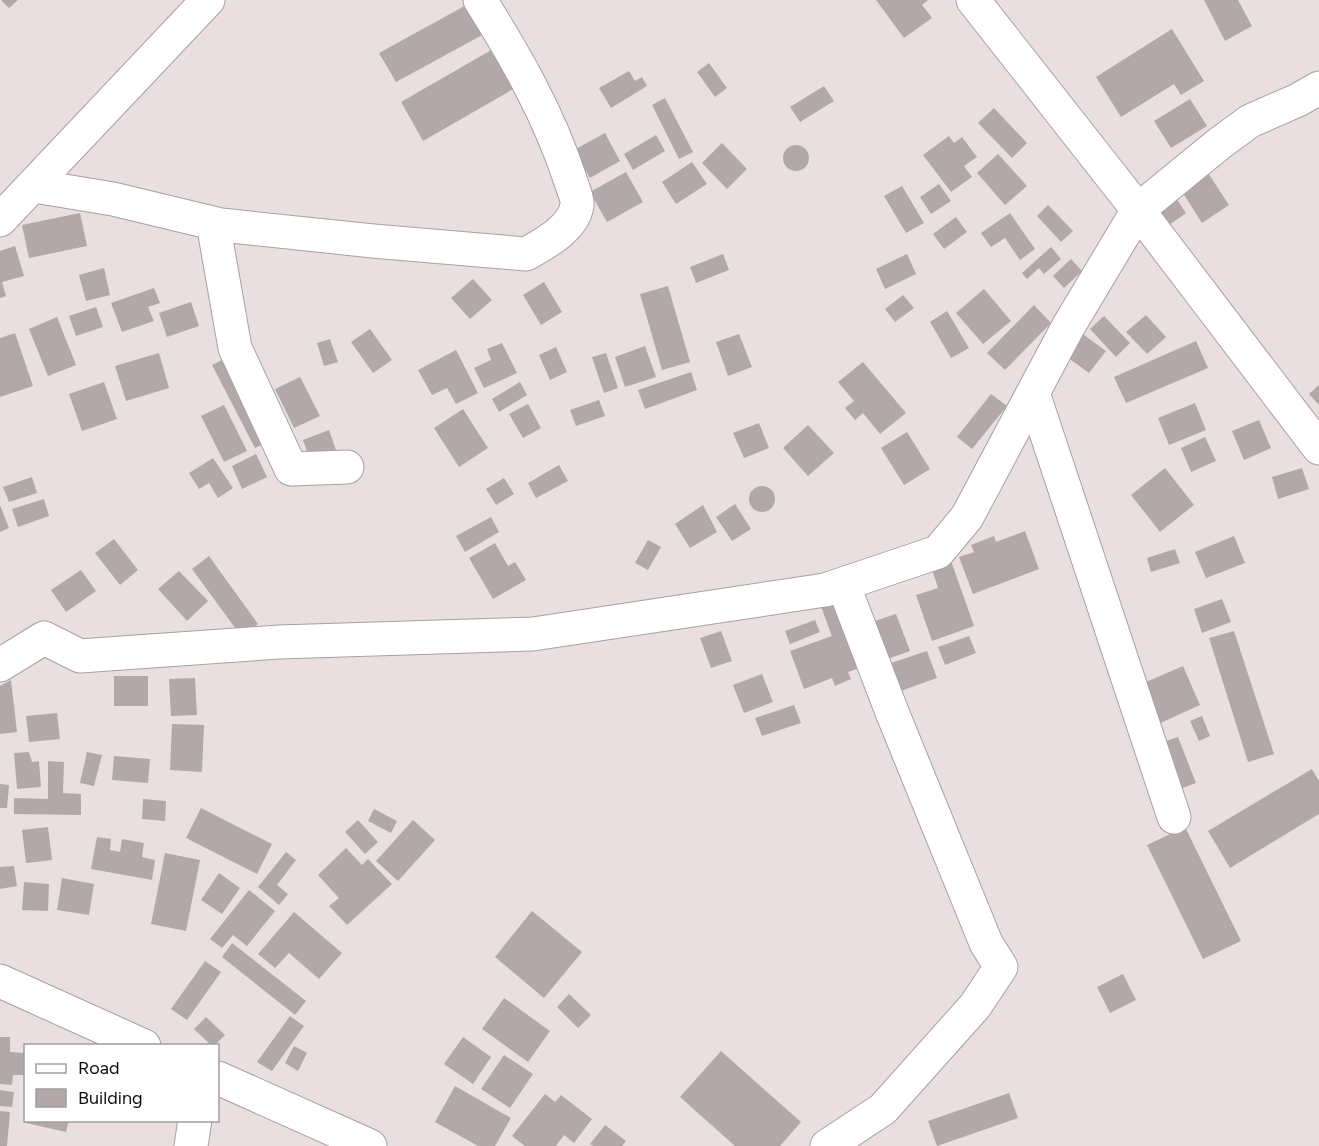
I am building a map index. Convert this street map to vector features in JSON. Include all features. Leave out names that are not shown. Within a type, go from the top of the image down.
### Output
[{"type":"street","points":[[0,220],[208,0]]},
{"type":"street","points":[[34,186],[112,199],[213,223],[374,242],[526,254],[550,239],[571,221],[577,204],[559,145],[531,86],[480,0]]},
{"type":"street","points":[[973,0],[1138,210],[1319,448]]},
{"type":"street","points":[[0,665],[44,638],[80,656],[279,642],[533,634],[825,590],[938,552],[967,517],[1068,327],[1138,210],[1250,121],[1319,88]]},
{"type":"street","points":[[213,223],[235,348],[291,469],[347,467]]},
{"type":"street","points":[[1033,393],[1174,817]]},
{"type":"street","points":[[826,1146],[883,1109],[975,1006],[1001,967],[986,943],[892,712],[843,584]]},
{"type":"street","points":[[0,981],[140,1044]]},
{"type":"street","points":[[219,1078],[370,1146]]},
{"type":"street","points":[[190,1146],[195,1122]]},
{"type":"building","points":[[1,0],[18,0],[9,8]]},
{"type":"building","points":[[876,0],[928,0],[922,5],[932,18],[904,38]]},
{"type":"building","points":[[1204,0],[1238,0],[1252,26],[1225,41]]},
{"type":"building","points":[[470,3],[486,33],[396,82],[379,53]]},
{"type":"building","points":[[1172,29],[1204,81],[1181,95],[1174,84],[1121,117],[1096,77]]},
{"type":"building","points":[[493,49],[515,88],[423,141],[401,102]]},
{"type":"building","points":[[709,63],[727,88],[715,97],[697,72]]},
{"type":"building","points":[[629,71],[635,81],[642,77],[647,86],[611,108],[599,88]]},
{"type":"building","points":[[824,86],[834,101],[800,122],[790,107]]},
{"type":"building","points":[[665,98],[693,152],[679,159],[652,105]]},
{"type":"building","points":[[1190,99],[1207,126],[1171,148],[1154,121]]},
{"type":"building","points":[[994,108],[1027,143],[1012,158],[978,123]]},
{"type":"building","points":[[605,133],[620,161],[590,178],[574,150]]},
{"type":"building","points":[[656,135],[665,151],[633,170],[624,154]]},
{"type":"building","points":[[949,136],[954,143],[962,137],[977,157],[964,166],[972,177],[951,192],[923,155]]},
{"type":"building","points":[[722,143],[747,169],[727,189],[702,163]]},
{"type":"building","points":[[796,145],[805,149],[809,158],[805,167],[796,171],[787,167],[783,158],[787,149]]},
{"type":"building","points":[[998,154],[1027,186],[1005,205],[977,173]]},
{"type":"building","points":[[692,162],[707,184],[676,204],[662,182]]},
{"type":"building","points":[[626,172],[643,202],[607,222],[590,192]]},
{"type":"building","points":[[1208,173],[1229,205],[1202,223],[1181,190]]},
{"type":"building","points":[[939,184],[951,201],[931,214],[920,197]]},
{"type":"building","points":[[902,186],[924,223],[906,233],[884,196]]},
{"type":"building","points":[[1174,195],[1186,213],[1169,225],[1156,207]]},
{"type":"building","points":[[1048,205],[1073,231],[1061,242],[1037,216]]},
{"type":"building","points":[[80,213],[87,246],[29,258],[22,225]]},
{"type":"building","points":[[1010,213],[1035,249],[1020,260],[1005,238],[991,247],[981,233]]},
{"type":"building","points":[[956,217],[967,232],[944,249],[933,234]]},
{"type":"building","points":[[15,246],[24,276],[2,282],[6,296],[0,298],[0,251]]},
{"type":"building","points":[[1051,247],[1061,259],[1044,274],[1039,268],[1027,279],[1022,273]]},
{"type":"building","points":[[723,254],[729,270],[696,283],[690,267]]},
{"type":"building","points":[[907,254],[916,274],[885,289],[876,269]]},
{"type":"building","points":[[1071,259],[1082,271],[1064,288],[1053,276]]},
{"type":"building","points":[[104,268],[110,295],[86,301],[79,275]]},
{"type":"building","points":[[473,279],[492,300],[470,319],[451,298]]},
{"type":"building","points":[[544,282],[562,312],[541,325],[523,295]]},
{"type":"building","points":[[668,286],[690,362],[662,370],[640,294]]},
{"type":"building","points":[[154,288],[160,303],[148,307],[154,321],[122,332],[111,303]]},
{"type":"building","points":[[984,289],[1011,321],[983,344],[956,313]]},
{"type":"building","points":[[903,295],[914,308],[895,322],[885,309]]},
{"type":"building","points":[[191,302],[199,326],[167,337],[159,313]]},
{"type":"building","points":[[1034,305],[1051,323],[1005,370],[987,353]]},
{"type":"building","points":[[96,307],[103,327],[76,336],[69,316]]},
{"type":"building","points":[[947,311],[969,348],[951,358],[930,322]]},
{"type":"building","points":[[1146,315],[1166,337],[1147,354],[1126,332]]},
{"type":"building","points":[[1104,316],[1130,343],[1116,357],[1090,329]]},
{"type":"building","points":[[57,317],[76,365],[48,376],[29,329]]},
{"type":"building","points":[[370,329],[392,360],[373,373],[351,342]]},
{"type":"building","points":[[1080,332],[1106,351],[1089,373],[1063,354]]},
{"type":"building","points":[[15,333],[33,386],[0,397],[0,338]]},
{"type":"building","points":[[739,334],[752,367],[728,376],[716,342]]},
{"type":"building","points":[[330,339],[338,362],[324,366],[317,343]]},
{"type":"building","points":[[1196,341],[1208,368],[1126,403],[1114,377]]},
{"type":"building","points":[[502,343],[517,373],[484,388],[474,368],[491,360],[487,349]]},
{"type":"building","points":[[645,346],[656,377],[625,387],[615,357]]},
{"type":"building","points":[[556,347],[567,372],[550,380],[539,355]]},
{"type":"building","points":[[456,350],[478,393],[456,404],[447,388],[432,395],[418,370]]},
{"type":"building","points":[[159,353],[169,388],[126,401],[115,366]]},
{"type":"building","points":[[606,353],[618,388],[604,393],[592,357]]},
{"type":"building","points":[[228,357],[271,440],[255,448],[212,365]]},
{"type":"building","points":[[863,362],[906,413],[880,434],[863,413],[855,420],[845,408],[854,401],[838,382]]},
{"type":"building","points":[[691,372],[697,390],[645,409],[638,390]]},
{"type":"building","points":[[300,377],[320,416],[294,428],[275,389]]},
{"type":"building","points":[[104,382],[117,419],[82,431],[69,394]]},
{"type":"building","points":[[520,382],[527,395],[499,412],[492,399]]},
{"type":"building","points":[[1319,385],[1319,405],[1309,394]]},
{"type":"building","points":[[991,394],[1007,406],[972,449],[957,437]]},
{"type":"building","points":[[599,400],[605,416],[576,426],[570,410]]},
{"type":"building","points":[[1195,403],[1206,430],[1169,445],[1158,418]]},
{"type":"building","points":[[528,404],[541,428],[523,438],[509,414]]},
{"type":"building","points":[[224,405],[247,451],[224,462],[201,416]]},
{"type":"building","points":[[463,409],[488,448],[459,467],[434,428]]},
{"type":"building","points":[[1259,420],[1271,448],[1244,460],[1232,431]]},
{"type":"building","points":[[759,423],[769,448],[744,458],[733,433]]},
{"type":"building","points":[[808,425],[834,453],[808,476],[783,448]]},
{"type":"building","points":[[329,430],[337,453],[311,463],[303,440]]},
{"type":"building","points":[[907,432],[930,469],[904,485],[881,448]]},
{"type":"building","points":[[1205,437],[1216,461],[1191,472],[1181,448]]},
{"type":"building","points":[[256,454],[267,477],[242,489],[232,466]]},
{"type":"building","points":[[213,458],[233,488],[218,498],[209,483],[199,489],[189,473]]},
{"type":"building","points":[[559,465],[568,481],[536,498],[528,483]]},
{"type":"building","points":[[1165,468],[1194,505],[1160,532],[1131,495]]},
{"type":"building","points":[[1302,468],[1309,489],[1278,499],[1272,477]]},
{"type":"building","points":[[32,477],[37,493],[9,502],[3,487]]},
{"type":"building","points":[[504,478],[514,494],[496,505],[486,489]]},
{"type":"building","points":[[762,486],[771,490],[775,499],[771,508],[762,512],[753,508],[749,499],[753,490]]},
{"type":"building","points":[[44,499],[49,516],[18,527],[12,509]]},
{"type":"building","points":[[735,504],[751,529],[732,541],[716,517]]},
{"type":"building","points":[[0,505],[9,528],[0,532]]},
{"type":"building","points":[[703,505],[717,532],[690,548],[675,524]]},
{"type":"building","points":[[491,517],[499,532],[465,552],[456,536]]},
{"type":"building","points":[[1025,531],[1039,569],[973,594],[959,557],[974,552],[971,545],[994,536],[996,542]]},
{"type":"building","points":[[1234,536],[1245,563],[1206,578],[1195,552]]},
{"type":"building","points":[[114,539],[138,570],[120,585],[95,553]]},
{"type":"building","points":[[648,540],[661,547],[648,570],[635,563]]},
{"type":"building","points":[[495,543],[508,566],[515,562],[526,580],[493,599],[469,558]]},
{"type":"building","points":[[1175,549],[1180,563],[1151,572],[1147,558]]},
{"type":"building","points":[[209,556],[258,624],[241,636],[192,569]]},
{"type":"building","points":[[950,558],[974,626],[932,641],[916,595],[938,588],[931,566]]},
{"type":"building","points":[[81,570],[96,591],[66,612],[51,590]]},
{"type":"building","points":[[179,571],[208,601],[187,621],[158,589]]},
{"type":"building","points":[[839,597],[865,666],[848,672],[851,679],[835,686],[832,678],[804,689],[790,651],[832,636],[820,604]]},
{"type":"building","points":[[1222,599],[1231,622],[1202,633],[1194,609]]},
{"type":"building","points":[[896,614],[910,651],[879,662],[866,624]]},
{"type":"building","points":[[815,620],[820,632],[790,644],[785,631]]},
{"type":"building","points":[[721,631],[732,661],[711,668],[700,638]]},
{"type":"building","points":[[1234,631],[1274,754],[1248,762],[1209,638]]},
{"type":"building","points":[[969,636],[976,653],[945,665],[938,647]]},
{"type":"building","points":[[927,651],[937,678],[889,695],[879,667]]},
{"type":"building","points":[[1183,666],[1200,705],[1156,725],[1139,685]]},
{"type":"building","points":[[762,674],[773,702],[744,713],[733,685]]},
{"type":"building","points":[[114,676],[148,676],[148,706],[114,706]]},
{"type":"building","points":[[195,678],[197,715],[171,716],[169,679]]},
{"type":"building","points":[[11,680],[17,732],[0,734],[0,686]]},
{"type":"building","points":[[794,705],[801,723],[762,736],[755,718]]},
{"type":"building","points":[[57,713],[60,739],[29,742],[26,716]]},
{"type":"building","points":[[1202,716],[1210,736],[1199,741],[1190,721]]},
{"type":"building","points":[[172,724],[204,725],[202,772],[170,770]]},
{"type":"building","points":[[1178,737],[1196,783],[1178,790],[1160,743]]},
{"type":"building","points":[[29,752],[32,762],[39,761],[41,787],[17,789],[14,753]]},
{"type":"building","points":[[87,752],[102,755],[94,786],[80,783]]},
{"type":"building","points":[[114,756],[150,759],[148,783],[112,780]]},
{"type":"building","points":[[48,761],[64,762],[63,793],[81,794],[81,815],[14,814],[14,798],[48,799]]},
{"type":"building","points":[[1312,769],[1319,781],[1319,814],[1230,868],[1208,831]]},
{"type":"building","points":[[0,784],[9,785],[7,808],[0,808]]},
{"type":"building","points":[[143,799],[166,801],[165,821],[142,819]]},
{"type":"building","points":[[201,808],[272,844],[257,874],[186,838]]},
{"type":"building","points":[[374,809],[397,821],[391,833],[368,821]]},
{"type":"building","points":[[358,820],[378,842],[365,854],[345,832]]},
{"type":"building","points":[[413,820],[435,840],[398,881],[376,861]]},
{"type":"building","points":[[48,827],[52,860],[26,863],[22,830]]},
{"type":"building","points":[[1185,827],[1241,941],[1203,959],[1147,845]]},
{"type":"building","points":[[97,837],[111,839],[110,850],[120,852],[122,839],[144,843],[142,857],[155,860],[152,880],[91,869]]},
{"type":"building","points":[[346,848],[362,865],[368,859],[392,884],[347,925],[329,906],[339,898],[318,875]]},
{"type":"building","points":[[286,852],[296,860],[277,885],[288,894],[279,905],[258,887]]},
{"type":"building","points":[[165,853],[200,860],[186,931],[151,924]]},
{"type":"building","points":[[14,866],[17,886],[0,889],[0,867]]},
{"type":"building","points":[[219,873],[240,888],[222,914],[201,900]]},
{"type":"building","points":[[62,878],[94,884],[89,915],[57,910]]},
{"type":"building","points":[[24,882],[49,884],[48,911],[22,910]]},
{"type":"building","points":[[249,890],[275,911],[247,946],[233,935],[222,948],[210,939]]},
{"type":"building","points":[[532,911],[582,952],[544,998],[495,957]]},
{"type":"building","points":[[294,912],[342,953],[319,979],[289,953],[275,968],[258,954]]},
{"type":"building","points":[[232,943],[306,1001],[295,1015],[222,957]]},
{"type":"building","points":[[205,961],[221,972],[187,1020],[171,1009]]},
{"type":"building","points":[[1123,974],[1136,1000],[1110,1013],[1097,987]]},
{"type":"building","points":[[569,994],[591,1015],[578,1028],[557,1007]]},
{"type":"building","points":[[504,998],[550,1031],[528,1062],[482,1029]]},
{"type":"building","points":[[290,1016],[304,1026],[272,1071],[257,1062]]},
{"type":"building","points":[[206,1017],[225,1035],[216,1044],[210,1044],[194,1029]]},
{"type":"building","points":[[0,1037],[10,1037],[10,1052],[24,1053],[24,1075],[13,1075],[12,1085],[0,1084]]},
{"type":"building","points":[[463,1037],[491,1057],[473,1084],[444,1064]]},
{"type":"building","points":[[294,1046],[307,1053],[298,1071],[285,1063]]},
{"type":"building","points":[[721,1051],[801,1122],[780,1146],[735,1146],[680,1097]]},
{"type":"building","points":[[504,1055],[533,1074],[510,1108],[481,1089]]},
{"type":"building","points":[[455,1086],[511,1118],[495,1146],[478,1146],[435,1122]]},
{"type":"building","points":[[0,1090],[14,1092],[12,1107],[0,1106]]},
{"type":"building","points":[[1009,1093],[1018,1118],[937,1146],[928,1121]]},
{"type":"building","points":[[545,1094],[555,1102],[561,1095],[592,1119],[574,1143],[564,1135],[556,1146],[525,1146],[512,1136]]},
{"type":"building","points":[[0,1111],[10,1112],[7,1146],[0,1146]]},
{"type":"building","points":[[26,1122],[68,1122],[66,1132]]},
{"type":"building","points":[[605,1125],[626,1141],[622,1146],[593,1146],[590,1144]]}]
